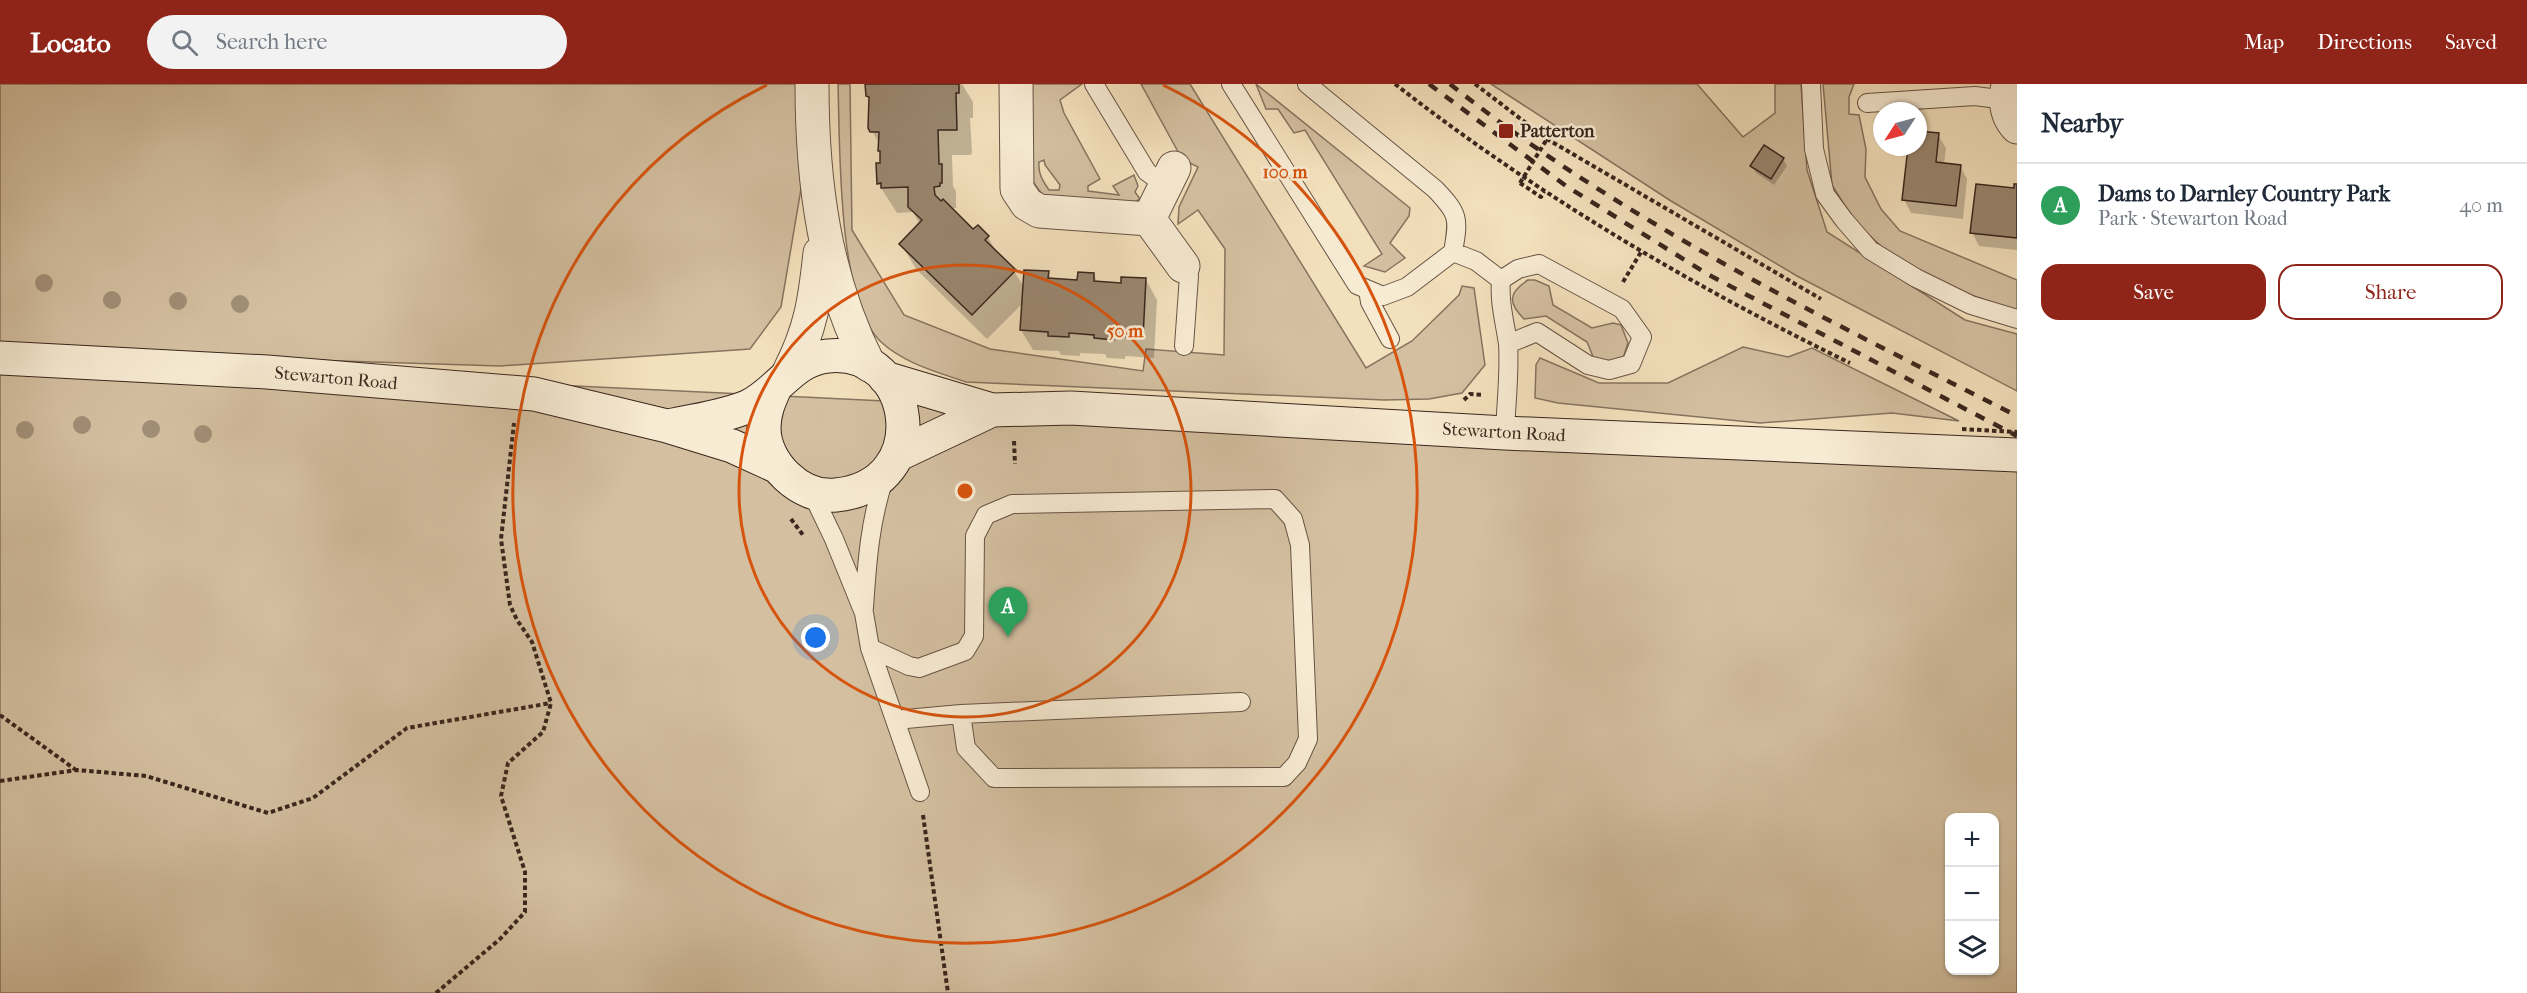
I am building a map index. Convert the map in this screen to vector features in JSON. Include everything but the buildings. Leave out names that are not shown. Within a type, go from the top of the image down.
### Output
[{"type":"main road","points":[[812,84],[812,142],[823,231],[838,294],[849,325],[877,371],[897,395],[903,416],[903,436],[892,464]]},
{"type":"main road","points":[[1016,84],[1017,189],[1027,204],[1039,211],[1149,219],[1183,266]]},
{"type":"main road","points":[[1149,219],[1169,177]]},
{"type":"main road","points":[[782,380],[810,326],[823,231]]},
{"type":"main road","name":"Stewarton Road","points":[[667,426],[747,406],[807,361],[828,356],[849,357],[877,371],[992,410],[1071,408],[1505,433],[2011,447]]},
{"type":"main road","name":"Stewarton Road","points":[[0,358],[267,372],[534,394],[667,426],[732,446],[778,467]]},
{"type":"main road","name":"Stewarton Road","points":[[782,380],[766,408],[764,429],[768,450],[778,467],[793,482],[811,491],[831,496],[851,494],[870,486],[892,464],[992,410]]},
{"type":"lane","points":[[1094,84],[1147,172],[1169,177]]},
{"type":"lane","points":[[1231,84],[1357,285],[1383,296],[1407,287],[1453,252],[1458,223],[1451,206],[1435,189],[1307,84]]},
{"type":"lane","points":[[1811,84],[1814,149],[1825,194],[1870,250],[1916,278],[1971,304],[2017,319]]},
{"type":"lane","points":[[1867,103],[1975,96],[2013,104]]},
{"type":"lane","points":[[1453,252],[1476,261],[1501,280]]},
{"type":"lane","points":[[1501,280],[1518,269],[1539,264],[1622,309],[1642,337],[1631,364],[1609,370],[1588,365],[1538,332],[1508,344]]},
{"type":"lane","points":[[1183,266],[1189,276],[1184,346]]},
{"type":"lane","points":[[1501,280],[1500,299],[1508,344],[1505,433]]},
{"type":"lane","points":[[1368,290],[1370,302],[1390,339]]},
{"type":"lane","points":[[864,613],[868,544],[877,498],[892,464]]},
{"type":"lane","points":[[811,491],[834,539],[864,613],[870,648],[920,792]]},
{"type":"lane","points":[[870,648],[909,666],[920,668],[965,651],[974,636],[975,536],[986,515],[1012,504],[1275,499],[1293,519],[1300,545],[1308,739],[1297,763],[1284,777],[994,778],[966,748],[961,714]]},
{"type":"lane","points":[[895,720],[961,714],[1241,702]]},
{"type":"path","points":[[1395,84],[1432,113],[1605,231],[1787,332],[1850,363]]},
{"type":"path","points":[[1475,84],[1547,139],[1821,299]]},
{"type":"path","points":[[1544,190],[1541,197],[1520,183],[1547,139]]},
{"type":"path","points":[[1610,302],[1641,252]]},
{"type":"path","points":[[436,993],[500,939],[525,912],[525,872],[501,796],[508,763],[543,732],[551,703],[532,642],[517,620],[510,604],[501,539],[516,393]]},
{"type":"path","points":[[1962,429],[2011,447]]},
{"type":"path","points":[[1014,441],[1015,464]]},
{"type":"path","points":[[0,781],[77,771],[146,776],[268,813],[313,798],[407,728],[551,703]]},
{"type":"path","points":[[0,715],[77,771]]},
{"type":"path","points":[[920,792],[948,993]]},
{"type":"shaded area","points":[[0,84],[803,84],[802,183],[781,307],[750,349],[500,366],[245,358],[0,343]]},
{"type":"shaded area","points":[[838,84],[850,84],[852,230],[904,315],[990,349],[1143,371],[1146,349],[1224,355],[1225,249],[1198,210],[1178,224],[1179,207],[1198,167],[1182,159],[1141,84],[1190,84],[1366,368],[1412,341],[1459,295],[1462,286],[1474,288],[1485,365],[1462,393],[1429,399],[1384,400],[966,382],[921,366],[889,349],[880,341],[866,320],[856,292],[848,257],[844,219]]},
{"type":"shaded area","points":[[1032,84],[1082,84],[1060,100],[1064,113],[1100,179],[1088,186],[1088,191],[1119,195],[1113,186],[1134,175],[1138,186],[1135,192],[1140,199],[1131,204],[1046,198],[1030,177]],"holes":[[[1044,160],[1045,165],[1060,185],[1059,190],[1049,190],[1044,183],[1039,162]]]},
{"type":"shaded area","points":[[1256,84],[1410,208],[1409,216],[1390,243],[1405,258],[1385,272],[1364,266],[1382,254],[1305,130],[1294,133],[1278,109],[1266,109]]},
{"type":"shaded area","points":[[1491,84],[1697,84],[1743,137],[1775,113],[1775,84],[1801,84],[1807,170],[1827,232],[1965,320],[2017,334],[2017,391],[1797,276],[1671,201]]},
{"type":"shaded area","points":[[1823,84],[1854,84],[1849,97],[1849,114],[1859,115],[1866,149],[1865,177],[1881,209],[1900,231],[2017,280],[2017,311],[1937,283],[1895,259],[1855,222],[1832,185]]},
{"type":"shaded area","points":[[1528,280],[1535,280],[1549,286],[1553,305],[1592,328],[1613,323],[1621,325],[1628,343],[1623,358],[1605,363],[1594,359],[1587,342],[1546,316],[1524,319],[1515,308],[1512,298],[1517,289]]},
{"type":"shaded area","points":[[1743,347],[1788,357],[1812,348],[1959,421],[1892,413],[1760,423],[1558,403],[1535,398],[1536,365],[1540,358],[1599,383],[1668,383]]},
{"type":"shaded area","points":[[0,358],[2017,456],[2017,993],[0,993]]},
{"type":"railway","points":[[1429,84],[1566,186],[1709,275],[2017,436]]},
{"type":"railway","points":[[1450,84],[1516,134],[1584,180],[1654,223],[1797,304],[2017,416]]},
{"type":"place","name":"Patterton","points":[[1506,131]]},
{"type":"place","name":"Dams to Darnley Country Park","points":[[1008,637]]}]
